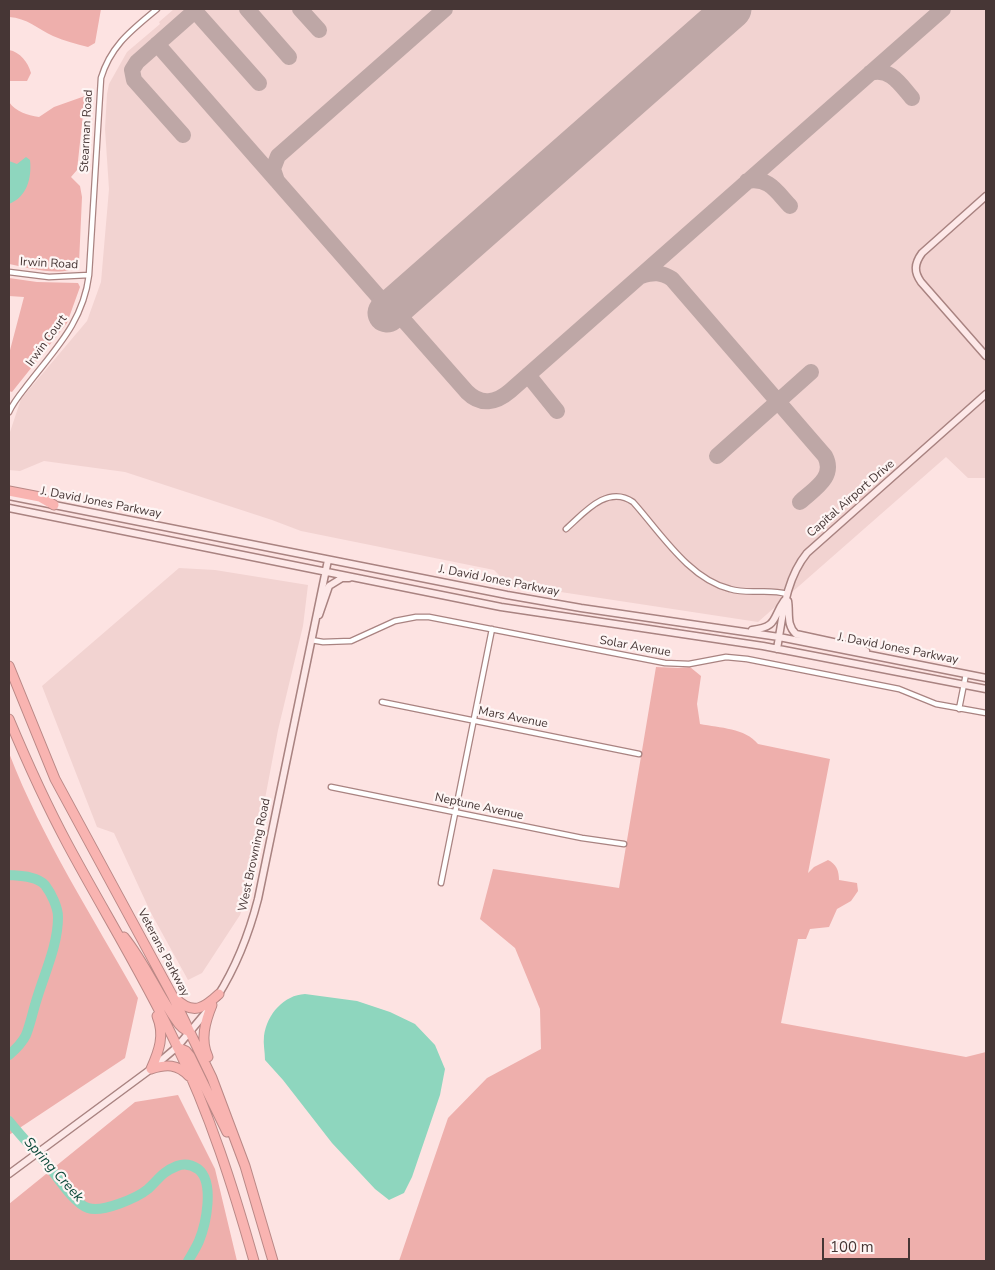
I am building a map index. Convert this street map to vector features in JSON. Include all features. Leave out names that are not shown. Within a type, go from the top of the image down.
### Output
[{"type":"highway","points":[[9,491],[40,497],[54,505]]},
{"type":"highway","name":"Veterans Parkway","points":[[9,666],[55,779],[172,995],[212,1078],[254,1194],[273,1261]]},
{"type":"highway","points":[[9,719],[38,787],[136,967],[177,1047],[222,1155],[254,1261]]},
{"type":"highway","points":[[108,916],[130,945],[176,1020],[186,1030],[191,1032]]},
{"type":"highway","points":[[136,967],[137,978],[161,1026],[160,1046],[151,1069]]},
{"type":"highway","points":[[172,995],[184,1005],[194,1009],[203,1007],[219,994]]},
{"type":"highway","points":[[212,1005],[206,1024],[204,1046],[227,1103],[226,1116]]},
{"type":"highway","points":[[177,1047],[186,1051],[198,1070],[254,1194]]},
{"type":"highway","points":[[151,1069],[167,1065],[176,1066],[191,1078]]},
{"type":"main road","points":[[986,196],[922,254],[916,268],[916,274],[922,282],[986,356]]},
{"type":"main road","name":"Capital Airport Drive","points":[[777,649],[787,596],[795,570],[807,552],[986,394]]},
{"type":"main road","name":"J. David Jones Parkway","points":[[9,496],[516,596],[780,637],[986,678]]},
{"type":"main road","name":"J. David Jones Parkway","points":[[9,508],[501,607],[777,649],[986,690]]},
{"type":"main road","name":"West Browning Road","points":[[9,1174],[151,1069],[177,1047],[212,1005],[242,950],[255,912],[328,560]]},
{"type":"main road","points":[[313,630],[323,607],[329,586],[342,578],[353,577]]},
{"type":"main road","points":[[744,631],[764,629],[770,626],[787,596]]},
{"type":"main road","points":[[787,596],[790,627],[796,634],[856,647],[874,655]]},
{"type":"street","name":"Stearman Road","points":[[88,276],[101,78],[108,59],[117,45],[157,9]]},
{"type":"street","name":"Irwin Road","points":[[9,272],[49,277],[88,276]]},
{"type":"street","name":"Irwin Court","points":[[9,412],[20,394],[71,328],[82,307],[88,276]]},
{"type":"street","points":[[566,529],[602,500],[612,496],[625,498],[632,502],[682,559],[704,579],[732,590],[744,592],[774,590],[787,596]]},
{"type":"street","name":"Solar Avenue","points":[[311,640],[323,642],[351,641],[395,621],[416,617],[436,618],[665,663],[689,664],[726,657],[748,659],[898,690],[936,704],[986,713]]},
{"type":"street","points":[[441,882],[492,629]]},
{"type":"street","points":[[959,709],[966,674]]},
{"type":"street","name":"Mars Avenue","points":[[382,702],[639,754]]},
{"type":"street","name":"Neptune Avenue","points":[[330,787],[582,838],[624,844]]},
{"type":"shaded area","points":[[9,9],[101,9],[95,43],[88,47],[57,38],[27,22],[9,17]]},
{"type":"shaded area","points":[[174,9],[986,9],[986,478],[968,478],[946,457],[758,622],[508,584],[494,570],[301,531],[125,472],[44,461],[20,471],[9,470],[9,435],[21,399],[87,321],[101,282],[109,189],[105,129],[109,84],[127,52],[160,24],[159,22]]},
{"type":"shaded area","points":[[9,50],[20,55],[28,65],[31,73],[27,81],[9,81]]},
{"type":"shaded area","points":[[85,96],[77,170],[71,177],[80,186],[82,197],[79,263],[69,270],[55,272],[9,264],[9,102],[22,112],[39,117],[54,107]]},
{"type":"shaded area","points":[[26,157],[30,160],[27,186],[20,197],[9,204],[9,161],[17,164]]},
{"type":"shaded area","points":[[9,278],[37,282],[78,283],[80,287],[67,323],[12,392],[9,391],[9,354],[24,297],[9,296]]},
{"type":"shaded area","points":[[179,568],[215,570],[308,585],[303,626],[278,730],[247,894],[240,915],[202,973],[188,980],[151,913],[114,833],[97,827],[42,686]]},
{"type":"shaded area","points":[[656,667],[690,667],[701,676],[697,704],[700,724],[739,732],[753,739],[758,744],[830,759],[808,873],[814,867],[828,860],[836,868],[839,880],[857,883],[858,891],[851,901],[837,909],[829,927],[810,929],[806,939],[798,939],[781,1023],[966,1057],[986,1052],[986,1261],[399,1261],[448,1118],[487,1078],[541,1049],[540,1009],[515,948],[480,919],[493,869],[619,888]]},
{"type":"shaded area","points":[[9,753],[52,847],[138,998],[125,1058],[9,1135]]},
{"type":"shaded area","points":[[305,994],[357,1001],[390,1012],[415,1024],[435,1045],[445,1069],[440,1095],[412,1177],[404,1193],[389,1200],[375,1189],[332,1143],[265,1060],[264,1036],[273,1013],[290,998]]},
{"type":"shaded area","points":[[178,1095],[215,1169],[237,1261],[9,1261],[9,1204],[135,1102]]},
{"type":"waterway","name":"Spring Creek","points":[[9,875],[28,877],[42,882],[54,900],[58,917],[56,939],[27,1031],[21,1043],[9,1055]]},
{"type":"waterway","name":"Spring Creek","points":[[9,1121],[47,1164],[71,1195],[88,1208],[110,1207],[143,1193],[164,1173],[177,1166],[188,1165],[198,1169],[206,1183],[208,1204],[202,1234],[188,1261]]},
{"type":"taxiway","points":[[183,135],[134,80],[132,70],[137,62],[197,9]]},
{"type":"taxiway","points":[[247,9],[289,57]]},
{"type":"taxiway","points":[[300,9],[319,30]]},
{"type":"taxiway","points":[[277,181],[273,169],[278,156],[445,9]]},
{"type":"taxiway","points":[[157,44],[377,295],[393,308],[467,392],[478,399],[488,401],[499,398],[510,391],[943,9]]},
{"type":"taxiway","points":[[195,11],[259,83]]},
{"type":"taxiway","points":[[870,73],[883,72],[889,75],[899,82],[912,98]]},
{"type":"taxiway","points":[[747,181],[755,180],[767,183],[790,206]]},
{"type":"taxiway","points":[[641,276],[657,273],[672,279],[825,456],[828,463],[826,476],[800,502]]},
{"type":"taxiway","points":[[717,456],[811,372]]},
{"type":"taxiway","points":[[528,375],[557,411]]},
{"type":"runway","points":[[387,313],[732,9]]}]
